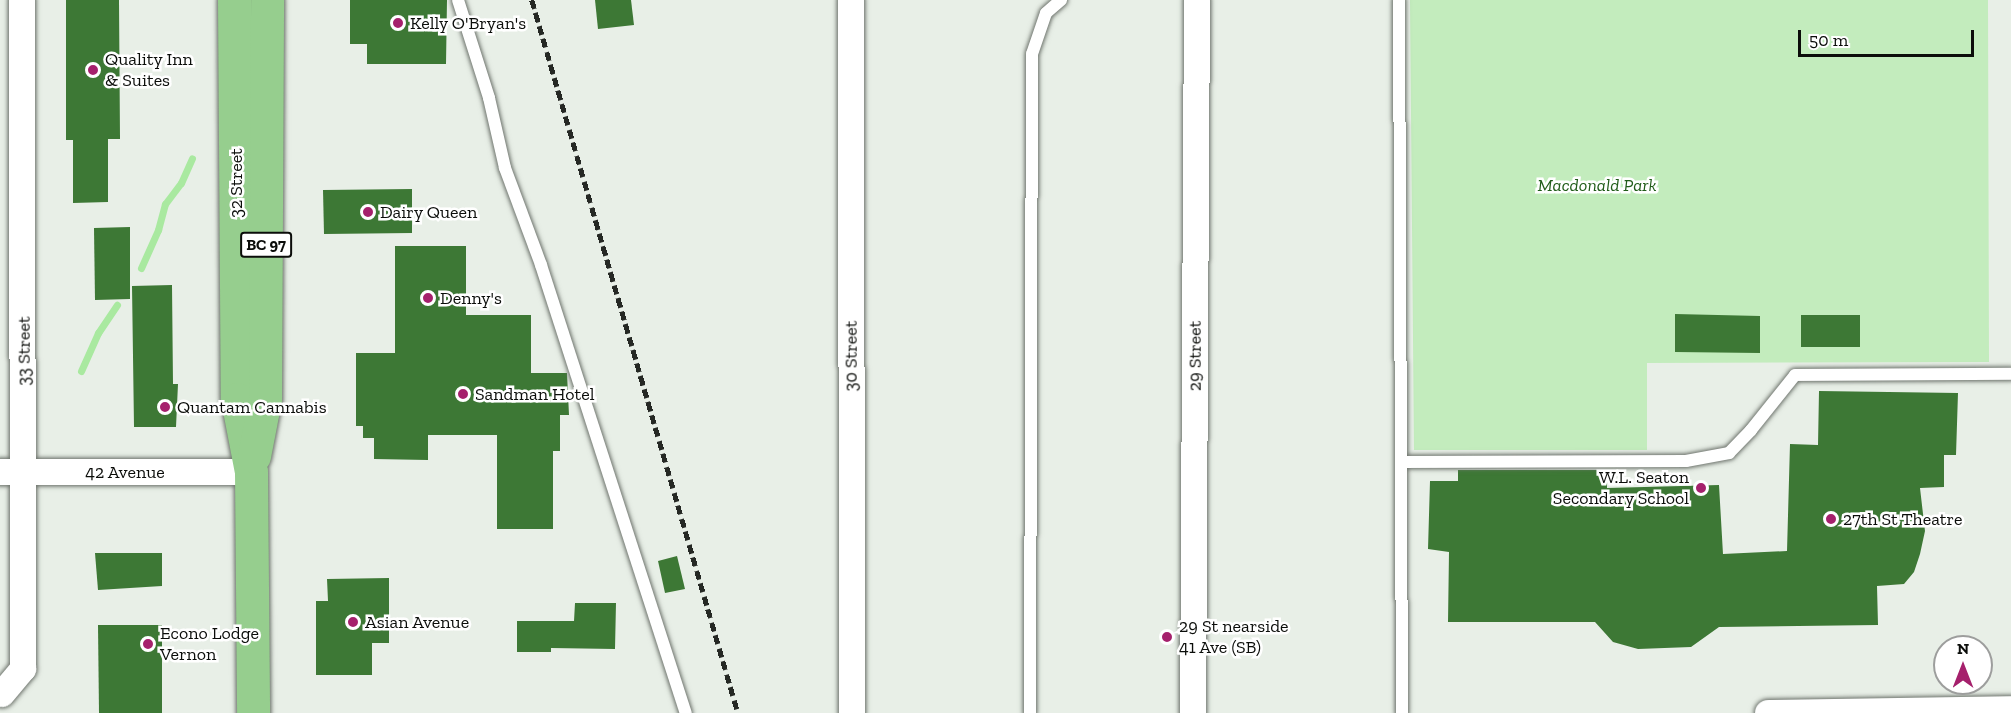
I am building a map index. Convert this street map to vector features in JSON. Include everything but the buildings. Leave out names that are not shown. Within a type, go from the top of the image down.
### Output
[{"type":"highway","name":"32 Street","points":[[234,0],[237,399],[251,472],[253,713]]},
{"type":"highway","name":"32 Street","points":[[251,472],[265,399],[268,6]]},
{"type":"street","name":"33 Street","points":[[2,694],[23,669],[12,472],[22,0]]},
{"type":"street","name":"30 Street","points":[[851,0],[852,713]]},
{"type":"street","name":"29 Street","points":[[1193,713],[1197,0]]},
{"type":"street","name":"42 Avenue","points":[[12,472],[251,472]]},
{"type":"street","points":[[1768,713],[2011,709]]},
{"type":"lane","points":[[458,0],[489,98],[505,168],[541,265],[686,713]]},
{"type":"lane","points":[[1029,713],[1032,54],[1046,13],[1062,0]]},
{"type":"lane","points":[[1399,0],[1402,713]]},
{"type":"lane","points":[[1401,462],[1686,461],[1729,453],[1751,430],[1795,375],[2011,374]]},
{"type":"green space","name":"Macdonald Park","points":[[1410,0],[1988,0],[1989,362],[1647,363],[1647,450],[1414,450]]},
{"type":"waterway","points":[[141,268],[158,230],[165,204],[181,183],[192,158]]},
{"type":"waterway","points":[[81,371],[98,333],[117,305]]},
{"type":"railway","points":[[532,0],[738,713]]},
{"type":"place","name":"Kelly O'Bryan's","points":[[398,23]]},
{"type":"place","name":"Quality Inn & Suites","points":[[93,70]]},
{"type":"place","name":"Dairy Queen","points":[[368,212]]},
{"type":"place","name":"Denny's","points":[[428,298]]},
{"type":"place","name":"Sandman Hotel","points":[[463,394]]},
{"type":"place","name":"Quantam Cannabis","points":[[165,407]]},
{"type":"place","name":"W.L. Seaton Secondary School","points":[[1701,488]]},
{"type":"place","name":"27th St Theatre","points":[[1831,519]]},
{"type":"place","name":"Asian Avenue","points":[[353,622]]},
{"type":"place","name":"29 St nearside 41 Ave (SB)","points":[[1167,637]]},
{"type":"place","name":"Econo Lodge Vernon","points":[[148,644]]}]
